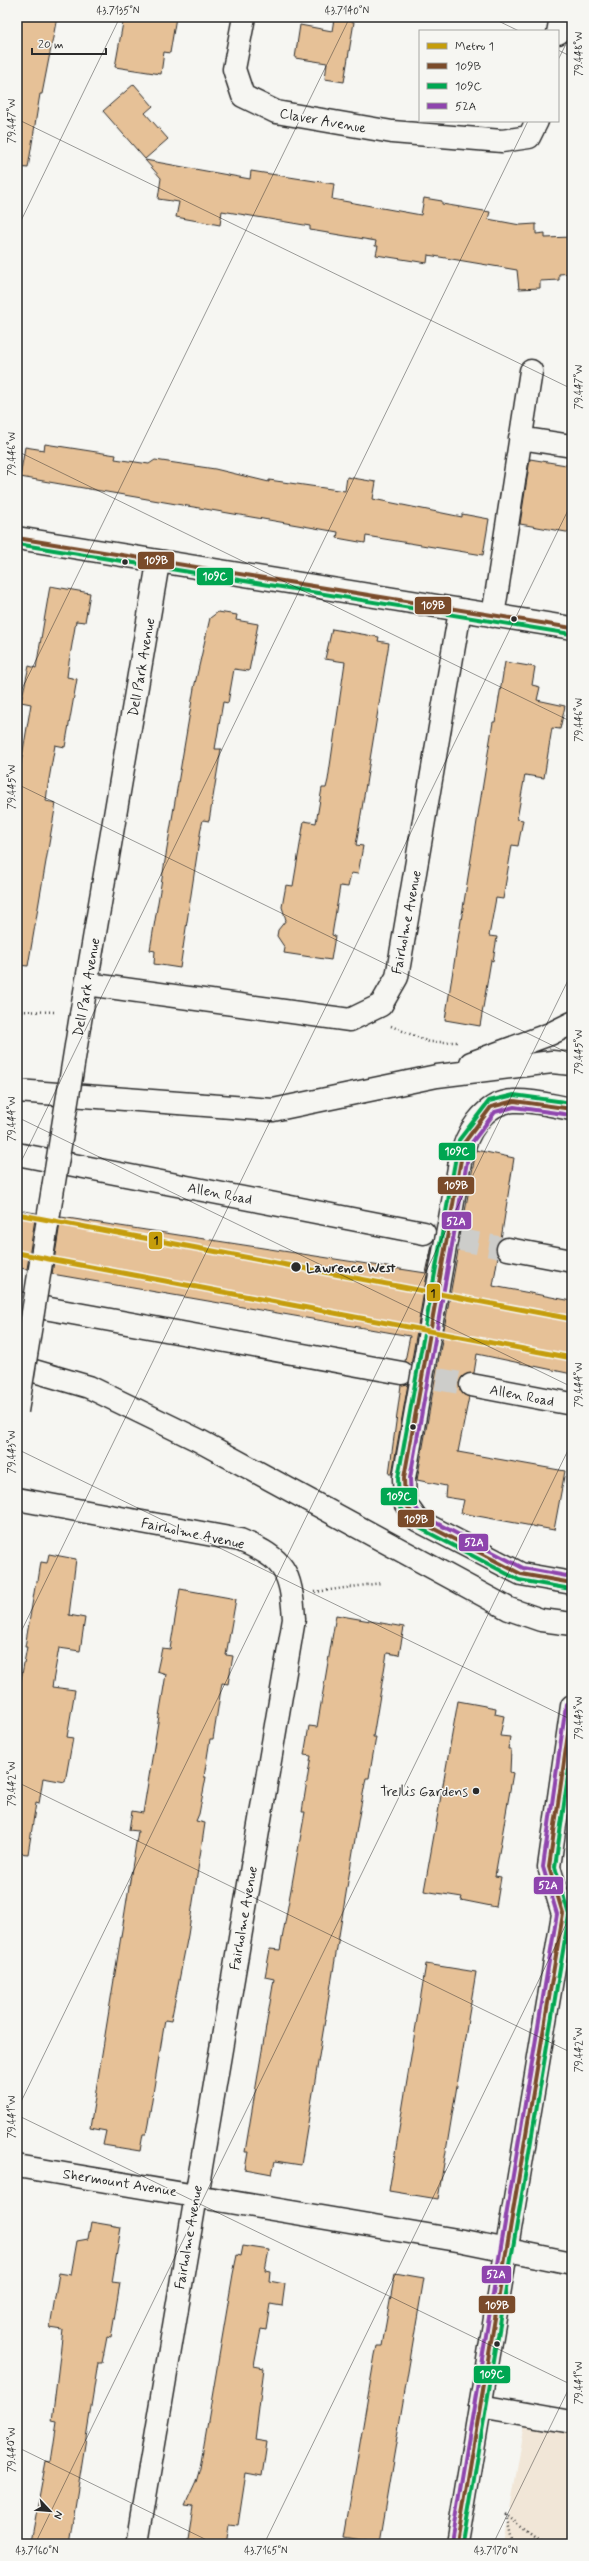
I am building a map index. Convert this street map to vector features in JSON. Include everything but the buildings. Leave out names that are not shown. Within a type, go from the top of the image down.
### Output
[{"type":"main road","name":"Claver Avenue","points":[[244,17],[234,68],[243,96],[276,112],[392,132],[502,141],[529,137],[536,122]]},
{"type":"main road","points":[[559,30],[561,17]]},
{"type":"main road","points":[[492,616],[532,371]]},
{"type":"main road","points":[[520,438],[572,446]]},
{"type":"main road","points":[[17,538],[158,563],[572,628]]},
{"type":"main road","name":"Dell Park Avenue","points":[[17,1411],[158,563]]},
{"type":"main road","name":"Fairholme Avenue","points":[[87,984],[350,1020],[363,1015],[380,1005],[397,977],[460,611]]},
{"type":"main road","points":[[437,1076],[550,1034],[572,1023]]},
{"type":"main road","points":[[17,1091],[273,1110],[437,1076],[552,1062],[572,1064]]},
{"type":"main road","points":[[572,1110],[514,1101],[491,1107],[462,1153],[404,1478],[405,1502],[417,1520],[521,1574],[572,1583]]},
{"type":"main road","name":"Allen Road","points":[[17,1154],[424,1233]]},
{"type":"main road","points":[[508,1248],[572,1261]]},
{"type":"main road","points":[[17,1303],[402,1373]]},
{"type":"main road","points":[[17,1366],[89,1387],[198,1440],[509,1609],[541,1620],[572,1624]]},
{"type":"main road","name":"Allen Road","points":[[471,1386],[572,1404]]},
{"type":"main road","name":"Fairholme Avenue","points":[[17,1499],[240,1540],[266,1551],[283,1568],[292,1589],[293,1596],[294,1619],[137,2544]]},
{"type":"main road","points":[[457,2544],[567,1907],[549,1867],[572,1706]]},
{"type":"main road","name":"Shermount Avenue","points":[[17,2166],[196,2194],[507,2249],[572,2263]]},
{"type":"main road","points":[[480,2406],[572,2422]]},
{"type":"path","points":[[17,1011],[56,1012]]},
{"type":"path","points":[[363,1015],[429,1042],[466,1042]]},
{"type":"path","points":[[293,1596],[381,1583]]},
{"type":"path","points":[[513,2544],[505,2514],[543,2544]]},
{"type":"shaded area","points":[[528,2406],[572,2414],[572,2544],[504,2544]]},
{"type":"tunnel","points":[[424,1233],[508,1249]]},
{"type":"tunnel","points":[[404,1373],[471,1385]]},
{"type":"metro line","name":"1","points":[[17,1214],[572,1319]]},
{"type":"metro line","name":"1","points":[[17,1253],[572,1358]]},
{"type":"transit line","name":"109B","points":[[17,538],[572,628]]},
{"type":"transit line","name":"109C","points":[[17,544],[571,634]]},
{"type":"transit line","name":"109C","points":[[571,1589],[519,1580],[414,1525],[399,1505],[398,1478],[459,1140],[489,1101],[514,1095],[572,1103]]},
{"type":"transit line","name":"109B","points":[[572,1109],[514,1101],[491,1107],[464,1143],[404,1478],[405,1503],[417,1520],[521,1574],[572,1583]]},
{"type":"transit line","name":"52A","points":[[571,1115],[514,1107],[495,1112],[470,1145],[410,1478],[411,1501],[421,1515],[523,1568],[572,1577]]},
{"type":"transit line","name":"52A","points":[[451,2543],[557,1914],[543,1867],[566,1705]]},
{"type":"transit line","name":"109B","points":[[457,2544],[563,1914],[549,1867],[572,1706]]},
{"type":"transit line","name":"109C","points":[[463,2544],[569,1915],[555,1867],[572,1748]]},
{"type":"place","name":"Lawrence West","points":[[296,1267]]},
{"type":"place","name":"Trellis Gardens","points":[[476,1791]]}]
